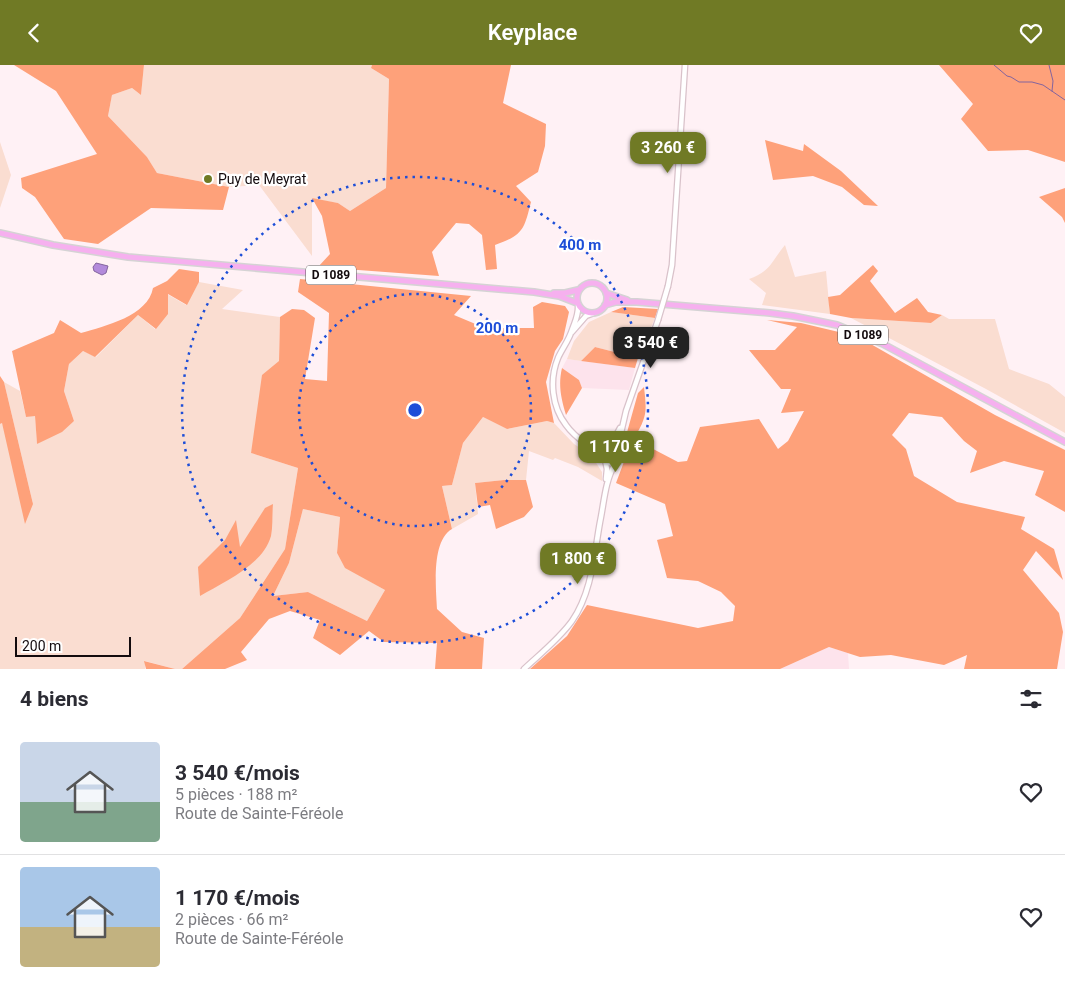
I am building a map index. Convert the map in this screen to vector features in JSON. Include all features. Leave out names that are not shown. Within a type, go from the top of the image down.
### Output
[{"type":"highway","name":"D 1089","points":[[0,233],[53,245],[128,257],[534,293],[559,296],[578,303]]},
{"type":"highway","points":[[586,283],[600,285],[606,293],[605,305],[594,313],[585,311],[578,303],[578,290],[586,283]]},
{"type":"highway","name":"D 1089","points":[[534,293],[564,293],[578,290]]},
{"type":"highway","name":"D 1089","points":[[606,293],[637,302]]},
{"type":"highway","name":"D 1089","points":[[605,305],[616,302],[637,302],[770,313],[837,325],[883,344],[1065,442]]},
{"type":"main road","points":[[524,669],[564,631],[583,602],[592,567],[606,488],[607,469],[603,453],[616,436],[626,411],[668,286],[672,265],[685,65]]},
{"type":"main road","points":[[578,303],[579,314],[557,360],[553,388],[560,416],[570,430],[579,440],[604,459],[611,464],[615,464]]},
{"type":"main road","points":[[571,333],[586,316],[594,313]]},
{"type":"main road","points":[[606,488],[615,464],[621,457],[620,437],[626,411]]},
{"type":"main road","points":[[579,440],[598,447],[616,446],[620,450]]},
{"type":"shaded area","points":[[14,65],[144,65],[141,95],[132,88],[112,95],[108,116],[147,157],[157,173],[229,187],[223,210],[151,208],[98,244],[64,239],[35,197],[22,188],[21,178],[97,154],[56,91]]},
{"type":"shaded area","points":[[144,65],[372,65],[371,68],[389,79],[386,188],[350,211],[338,203],[312,199],[312,256],[259,185],[229,187],[157,173],[147,157],[108,116],[112,95],[132,88],[141,95]]},
{"type":"shaded area","points":[[372,65],[511,65],[503,103],[546,124],[545,146],[538,172],[516,186],[531,202],[521,230],[511,238],[495,245],[497,269],[486,270],[482,235],[469,224],[456,223],[432,252],[439,276],[318,267],[330,254],[322,216],[312,198],[338,203],[350,211],[386,188],[389,79],[371,68]]},
{"type":"shaded area","points":[[939,65],[1065,65],[1065,162],[1028,150],[988,151],[961,119],[973,104]]},
{"type":"shaded area","points":[[765,140],[803,151],[804,144],[841,171],[878,206],[864,205],[842,187],[813,176],[773,180]]},
{"type":"shaded area","points":[[0,142],[11,175],[0,208]]},
{"type":"shaded area","points":[[1065,188],[1065,223],[1062,217],[1039,197]]},
{"type":"shaded area","points":[[785,245],[795,277],[826,271],[830,314],[762,305],[766,293],[749,279],[762,273]]},
{"type":"shaded area","points":[[96,263],[108,266],[106,273],[102,275],[94,271],[93,267]]},
{"type":"shaded area","points":[[873,265],[878,271],[870,281],[895,313],[917,298],[928,312],[942,315],[931,323],[851,318],[830,314],[828,297],[840,295]]},
{"type":"shaded area","points":[[179,269],[199,272],[199,282],[187,305],[168,294],[168,314],[156,329],[138,315],[95,357],[83,351],[69,364],[64,391],[74,421],[62,432],[37,444],[35,416],[26,417],[12,351],[54,333],[60,320],[81,333],[124,318],[143,306],[153,288],[167,281]]},
{"type":"shaded area","points":[[300,279],[471,296],[454,315],[485,328],[534,328],[533,307],[542,302],[565,306],[569,312],[563,339],[555,351],[546,382],[554,423],[547,421],[507,429],[483,417],[463,443],[452,485],[442,486],[452,529],[445,535],[438,554],[436,566],[437,609],[462,632],[484,638],[482,669],[435,669],[437,643],[384,642],[369,631],[340,655],[313,638],[320,620],[290,611],[269,619],[241,652],[247,660],[225,669],[182,669],[240,618],[285,549],[298,468],[251,453],[262,375],[279,361],[280,317],[292,309],[304,310],[315,318],[305,379],[327,381],[329,313],[298,292]],"holes":[[[303,509],[340,517],[337,553],[345,568],[385,590],[367,621],[308,592],[273,596],[289,563]]]},
{"type":"shaded area","points":[[199,282],[243,290],[222,309],[280,317],[279,361],[251,453],[298,468],[285,549],[240,618],[182,669],[145,661],[145,669],[0,669],[0,424],[2,423],[33,504],[4,382],[20,391],[26,417],[35,415],[37,444],[74,421],[64,391],[69,364],[83,351],[96,357],[138,315],[155,329],[167,294],[186,305]]},
{"type":"shaded area","points":[[623,307],[658,309],[655,318],[611,312]]},
{"type":"shaded area","points":[[611,312],[655,318],[638,358],[595,347],[581,361],[567,359],[574,341],[589,322]]},
{"type":"shaded area","points":[[942,315],[949,319],[995,319],[1009,369],[1049,384],[1065,397],[1065,433],[851,318],[931,323]]},
{"type":"shaded area","points":[[767,320],[801,323],[843,333],[869,343],[995,415],[1065,450],[1065,512],[1035,495],[1044,471],[1004,461],[970,473],[977,451],[964,441],[942,417],[909,413],[892,435],[906,449],[914,476],[957,502],[1025,517],[1021,529],[1054,549],[1063,580],[1036,551],[1023,570],[1059,613],[1063,632],[1057,669],[964,669],[967,655],[944,665],[891,655],[860,657],[829,647],[780,669],[530,669],[567,636],[587,605],[698,628],[733,621],[735,606],[721,592],[698,581],[667,578],[657,540],[673,536],[665,504],[616,483],[628,451],[624,443],[638,393],[644,387],[645,414],[634,439],[678,462],[687,461],[700,427],[759,419],[778,449],[788,441],[804,411],[781,413],[791,389],[781,389],[749,350],[775,350],[797,327]]},
{"type":"shaded area","points":[[595,347],[638,358],[635,368],[581,361]]},
{"type":"shaded area","points":[[567,359],[635,368],[629,390],[582,388],[579,380],[562,368]]},
{"type":"shaded area","points":[[562,368],[579,380],[582,388],[566,415],[560,380]]},
{"type":"shaded area","points":[[0,376],[4,382],[33,504],[25,524],[2,423],[0,424]]},
{"type":"shaded area","points":[[483,417],[507,429],[547,421],[554,423],[574,444],[591,455],[602,472],[602,481],[578,467],[529,451],[526,480],[475,483],[478,514],[452,529],[442,486],[452,485],[463,443]]},
{"type":"shaded area","points":[[526,480],[533,507],[524,517],[496,529],[490,505],[478,507],[475,483]]},
{"type":"shaded area","points":[[273,504],[271,536],[260,556],[242,572],[200,596],[198,567],[225,540],[236,520],[240,547],[265,508]]},
{"type":"shaded area","points":[[303,509],[340,517],[337,553],[345,567],[385,590],[367,621],[308,592],[273,596],[289,563]]},
{"type":"shaded area","points":[[829,647],[848,653],[849,669],[780,669]]},
{"type":"shaded area","points":[[144,661],[175,669],[146,669]]},
{"type":"waterway","points":[[994,65],[1007,76],[1019,82],[1032,82],[1043,85],[1065,100]]},
{"type":"waterway","points":[[1049,65],[1053,81],[1052,91]]},
{"type":"place","name":"Puy de Meyrat","points":[[208,179]]}]
